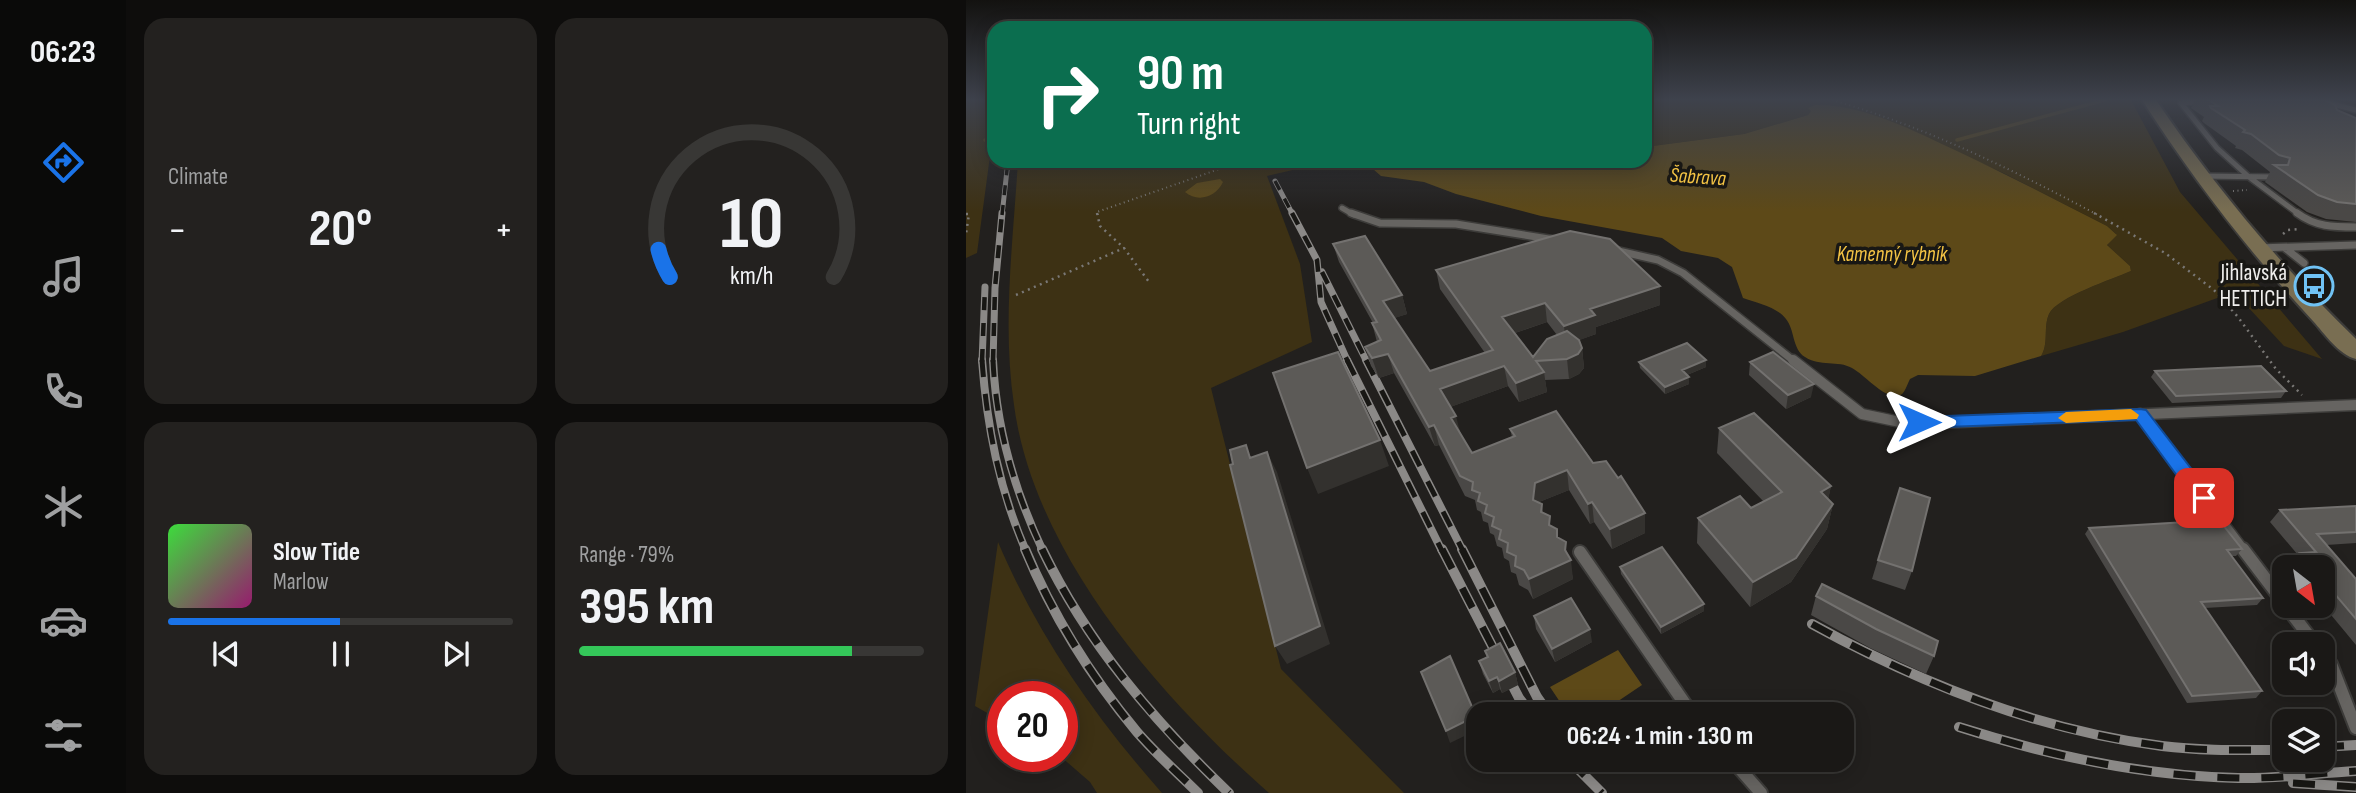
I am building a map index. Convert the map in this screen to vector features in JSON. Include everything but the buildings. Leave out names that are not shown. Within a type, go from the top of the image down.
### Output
[{"type":"main road","points":[[2174,137],[2256,248],[2356,352]]},
{"type":"lane","points":[[2208,137],[2249,177],[2316,225],[2356,227]]},
{"type":"lane","points":[[2201,176],[2276,177]]},
{"type":"lane","points":[[1342,208],[1360,220],[1390,226],[1441,223],[1561,241]]},
{"type":"lane","points":[[2256,248],[2356,245]]},
{"type":"lane","points":[[1602,248],[1658,260],[1683,273],[1862,414],[1900,422],[1938,423],[2356,405]]},
{"type":"lane","points":[[2285,248],[2304,263]]},
{"type":"lane","points":[[2140,414],[2272,587]]},
{"type":"lane","points":[[1580,552],[1684,702]]},
{"type":"lane","points":[[2335,674],[2356,728]]},
{"type":"lane","points":[[1743,772],[1761,793]]},
{"type":"path","points":[[1940,137],[2022,174],[2113,223],[2188,268],[2238,316],[2273,365],[2314,407]]},
{"type":"path","points":[[1149,282],[1124,248],[1100,226],[1096,217],[1100,209],[1221,168]]},
{"type":"path","points":[[2233,191],[2243,191]]},
{"type":"path","points":[[966,214],[969,214],[966,234]]},
{"type":"path","points":[[1016,295],[1124,248]]},
{"type":"shaded area","points":[[966,137],[987,137],[988,168],[977,253],[966,258]]},
{"type":"shaded area","points":[[1652,137],[1721,137],[1652,146]]},
{"type":"shaded area","points":[[1923,137],[2151,137],[2180,192],[2322,359],[2284,346],[2234,292],[2123,332],[2041,356],[2045,346],[2047,319],[2054,308],[2074,295],[2131,271],[2130,266],[2107,245],[2116,234],[2107,226],[2003,173]]},
{"type":"shaded area","points":[[1017,168],[1301,168],[1267,176],[1300,264],[1312,342],[1211,388],[1281,669],[1404,793],[1269,793],[1186,713],[1108,619],[1075,568],[1047,515],[1026,461],[1014,405],[1011,375],[1011,253]]},
{"type":"shaded area","points":[[1455,168],[1516,168],[1509,170]]},
{"type":"shaded area","points":[[998,542],[1031,610],[1075,681],[987,681],[987,713],[975,706]]},
{"type":"shaded area","points":[[1078,686],[1162,793],[1097,793],[1078,772]]},
{"type":"water","name":"Kamenný rybník","points":[[1721,137],[1927,137],[2107,226],[2117,235],[2107,245],[2130,266],[2131,271],[2074,295],[2054,308],[2047,319],[2045,346],[2041,356],[1975,376],[1918,375],[1910,379],[1902,394],[1892,396],[1852,368],[1817,362],[1801,354],[1786,319],[1772,308],[1743,298],[1732,267],[1718,258],[1681,251],[1662,238],[1541,216],[1456,194],[1424,182],[1381,176],[1373,169],[1652,168],[1652,146]]},
{"type":"water","points":[[1220,179],[1223,182],[1220,187],[1206,197],[1195,197],[1185,192],[1197,183]]},
{"type":"water","points":[[1618,650],[1642,685],[1617,702],[1560,702],[1550,687]]},
{"type":"waterway","name":"Šabrava","points":[[1957,140],[1968,137]]},
{"type":"railway","points":[[1002,215],[1007,168]]},
{"type":"railway","points":[[1275,181],[1293,215]]},
{"type":"railway","points":[[993,361],[995,288],[1002,213]]},
{"type":"railway","points":[[1292,213],[1317,260],[1321,302],[1348,362]]},
{"type":"railway","points":[[1322,272],[1366,360]]},
{"type":"railway","points":[[982,361],[985,287]]},
{"type":"railway","points":[[1347,360],[1442,551]]},
{"type":"railway","points":[[1366,360],[1463,551]]},
{"type":"railway","points":[[982,361],[996,457],[1008,504],[1026,551]]},
{"type":"railway","points":[[993,361],[998,410],[1008,458],[1023,505],[1043,551]]},
{"type":"railway","points":[[1025,549],[1060,621],[1104,690],[1144,740],[1198,793]]},
{"type":"railway","points":[[1442,549],[1522,702]]},
{"type":"railway","points":[[1462,549],[1541,702]]},
{"type":"railway","points":[[1043,551],[1080,617],[1124,679],[1174,738],[1229,793]]},
{"type":"railway","points":[[1812,624],[1938,685],[1981,702],[2070,729],[2177,748],[2272,750]]},
{"type":"railway","points":[[1959,727],[2027,747],[2097,763],[2167,773],[2253,778],[2356,771]]},
{"type":"railway","points":[[2335,746],[2356,745]]},
{"type":"railway","points":[[1581,772],[1602,793]]},
{"type":"railway","points":[[2293,783],[2356,787]]},
{"type":"slow traffic","points":[[2066,418],[2131,415]]},
{"type":"place","name":"Jihlavská HETTICH","points":[[2314,286]]},
{"type":"route","points":[[1919,422],[2140,414],[2204,498]]}]
